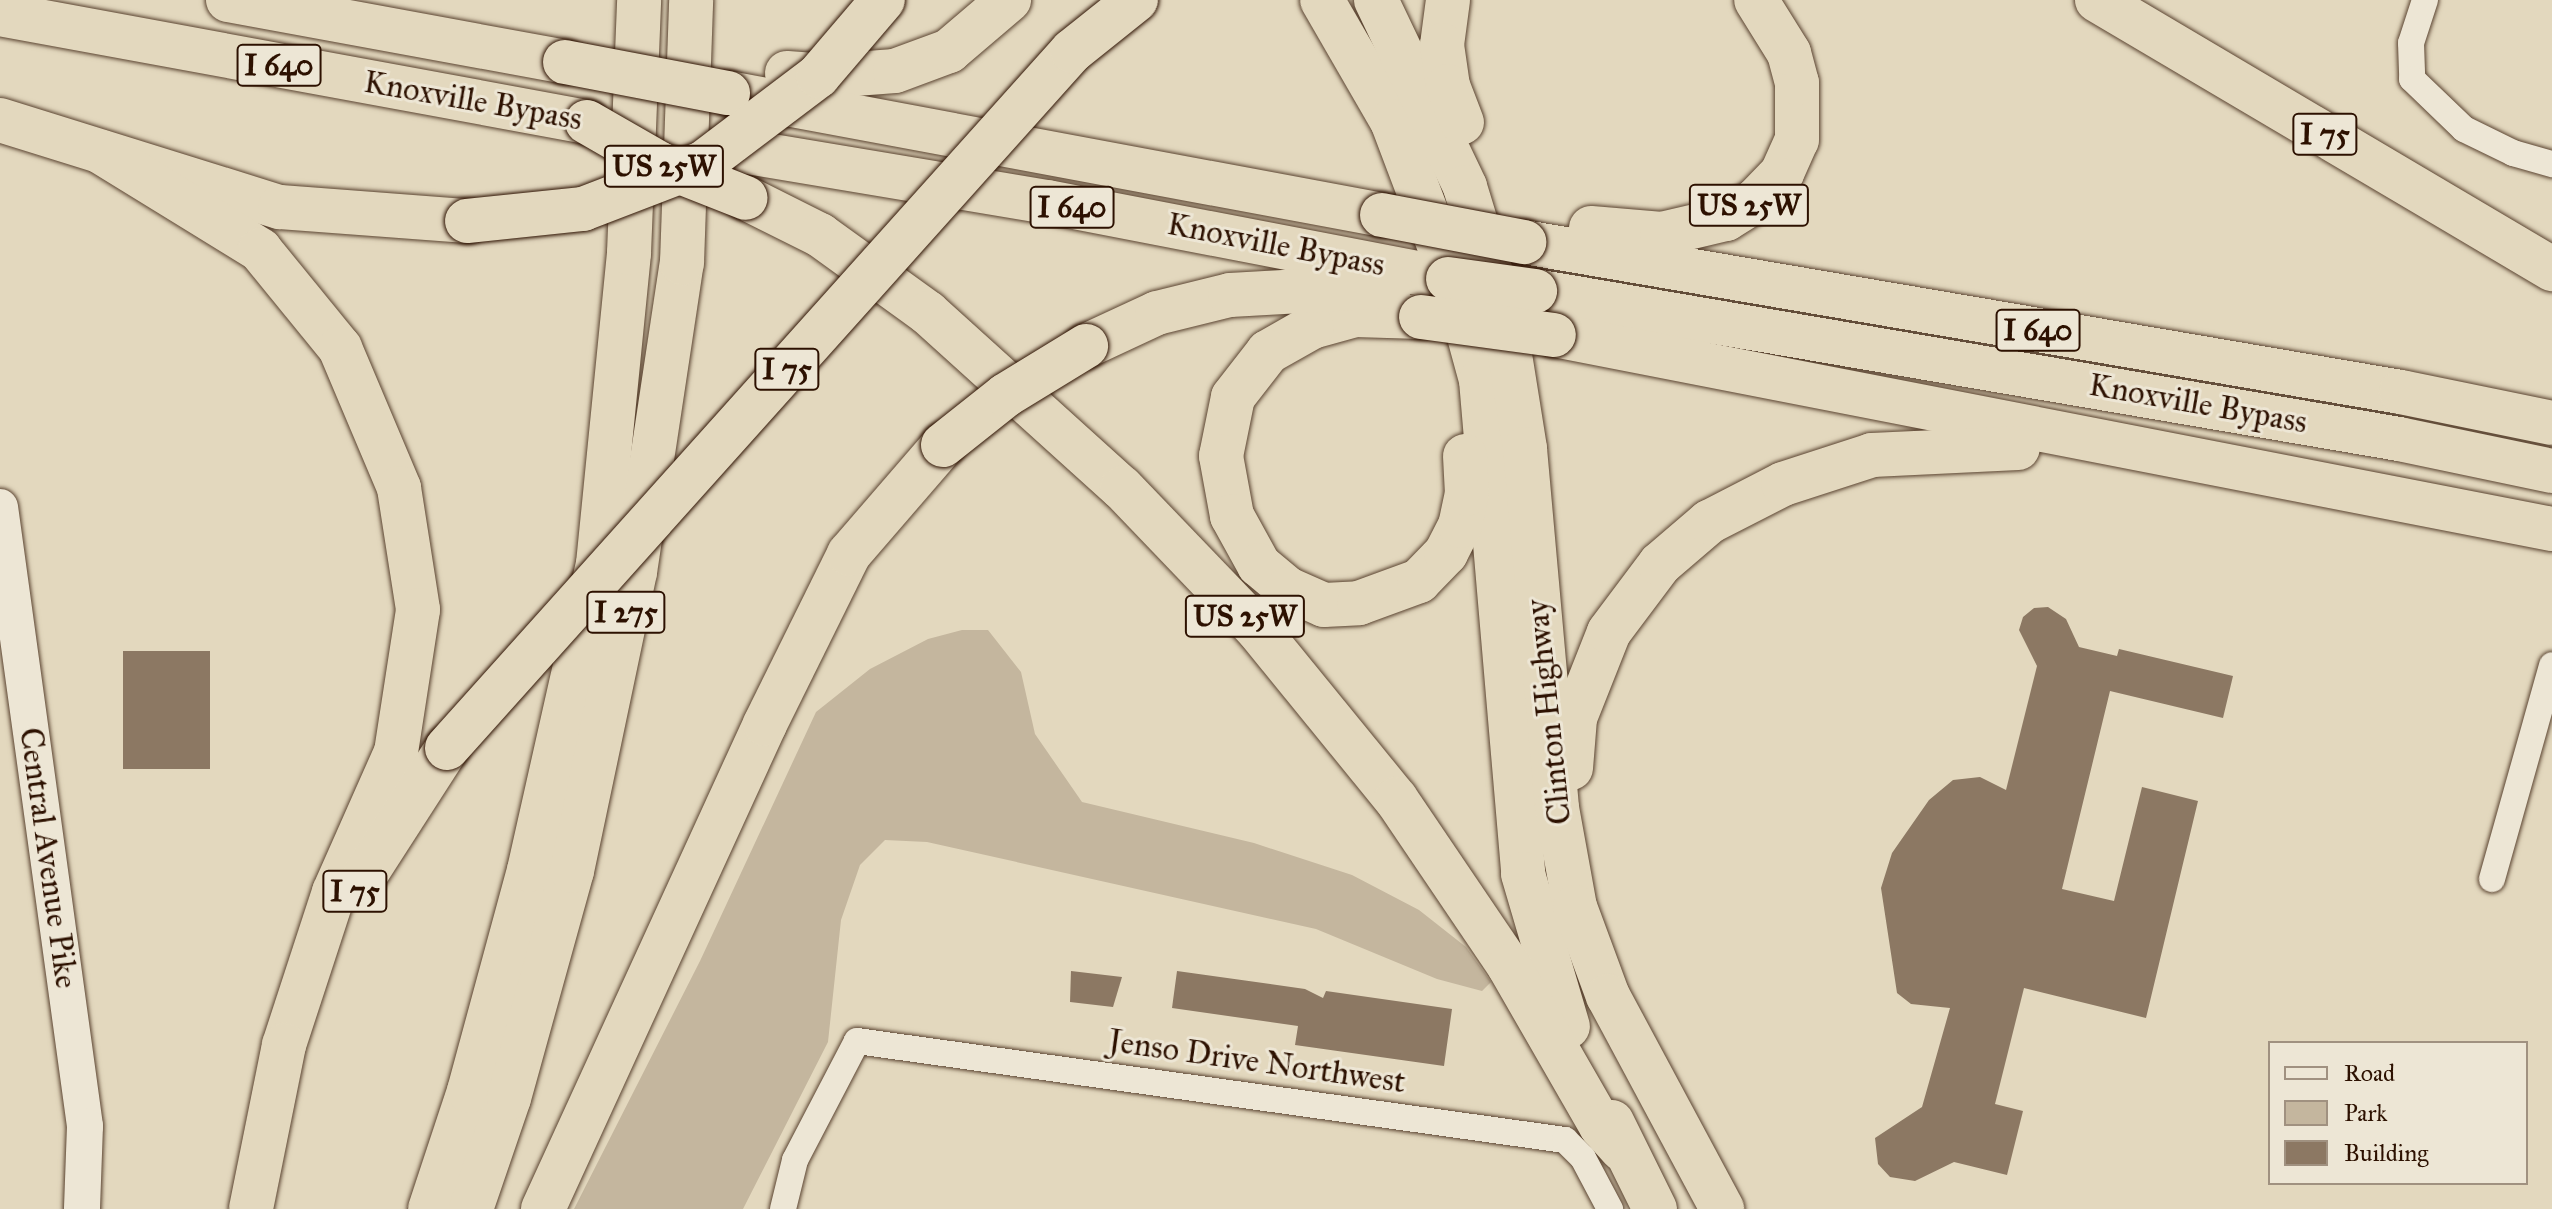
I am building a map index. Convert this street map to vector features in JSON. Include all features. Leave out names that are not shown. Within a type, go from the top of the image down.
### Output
[{"type":"highway","name":"Knoxville Bypass","points":[[228,0],[1524,242],[2385,390],[2552,423]]},
{"type":"highway","name":"I 275","points":[[430,1209],[469,1091],[529,870],[598,564],[629,253],[639,0]]},
{"type":"highway","points":[[0,120],[280,207],[467,221],[583,209],[703,163],[818,76],[883,0]]},
{"type":"highway","points":[[728,93],[761,71],[828,76],[895,71],[949,51],[1009,0]]},
{"type":"highway","name":"I 75","points":[[251,1209],[284,1045],[349,901],[447,748],[1072,51],[1136,0]]},
{"type":"highway","points":[[1322,0],[1392,121],[1469,331],[1481,380],[1488,447],[1523,874],[1556,996],[1622,1149]]},
{"type":"highway","name":"Clinton Highway","points":[[1376,0],[1465,187],[1503,311],[1525,449],[1565,865],[1608,996],[1722,1209]]},
{"type":"highway","points":[[1448,0],[1442,45],[1448,86],[1471,151],[1465,187]]},
{"type":"highway","name":"US 25W","points":[[1524,242],[1600,226],[1662,234],[1726,219],[1755,201],[1782,173],[1797,140],[1799,111],[1789,53],[1756,0]]},
{"type":"highway","name":"I 75","points":[[2097,0],[2552,269]]},
{"type":"highway","name":"I 275","points":[[471,1209],[509,1098],[572,871],[635,572],[682,263],[692,10]]},
{"type":"highway","name":"Knoxville Bypass","points":[[0,14],[742,151],[1419,287],[1535,291],[2399,439],[2552,471]]},
{"type":"highway","name":"US 25W","points":[[572,119],[660,164],[746,198],[820,235],[928,313],[1122,488],[1258,630],[1396,799],[1509,966],[1601,1126],[1622,1149],[1655,1209]]},
{"type":"highway","points":[[101,152],[260,250],[340,348],[399,488],[418,610],[396,752],[334,892],[284,1045]]},
{"type":"highway","points":[[1419,287],[1355,315],[1312,327],[1268,352],[1233,397],[1221,456],[1232,516],[1259,565],[1288,589],[1324,605],[1359,603],[1419,581],[1446,553],[1460,526],[1467,494],[1460,359],[1469,331]]},
{"type":"highway","points":[[543,1209],[765,724],[849,554],[943,445],[1006,395],[1086,346],[1157,313],[1230,295],[1419,287],[1554,335],[2156,456],[2552,529]]},
{"type":"highway","points":[[1565,865],[1573,836],[1575,718],[1609,632],[1660,564],[1709,522],[1783,484],[1872,455],[1984,446],[2156,456]]},
{"type":"main road","name":"Central Avenue Pike","points":[[0,507],[85,1126],[82,1209]]},
{"type":"street","points":[[2425,1],[2411,43],[2412,79],[2464,129],[2513,153],[2552,164]]},
{"type":"street","points":[[2492,879],[2552,665]]},
{"type":"street","name":"Jenso Drive Northwest","points":[[783,1209],[795,1160],[857,1041],[1565,1140],[1583,1158],[1610,1209]]},
{"type":"green space","points":[[962,630],[988,630],[1021,672],[1035,734],[1082,802],[1254,843],[1352,875],[1419,910],[1466,947],[1491,982],[1482,991],[1437,979],[1316,929],[927,842],[885,840],[860,865],[841,920],[828,1042],[743,1209],[574,1209],[700,961],[816,712],[870,669],[928,639]]},
{"type":"building","points":[[2048,607],[2066,619],[2079,647],[2117,656],[2119,649],[2233,676],[2223,718],[2110,691],[2062,889],[2114,901],[2142,787],[2198,801],[2146,1018],[2024,988],[1995,1104],[2023,1111],[2007,1175],[1954,1162],[1915,1181],[1890,1177],[1878,1164],[1875,1138],[1922,1107],[1950,1008],[1911,1004],[1897,993],[1881,888],[1892,853],[1929,800],[1953,780],[1980,777],[2006,790],[2037,666],[2019,630],[2023,617],[2034,608]]},
{"type":"building","points":[[123,651],[210,651],[210,769],[123,769]]},
{"type":"building","points":[[1071,971],[1122,977],[1113,1007],[1070,1002]]},
{"type":"building","points":[[1177,971],[1305,989],[1323,998],[1326,991],[1452,1009],[1444,1066],[1295,1045],[1298,1026],[1172,1008]]}]
